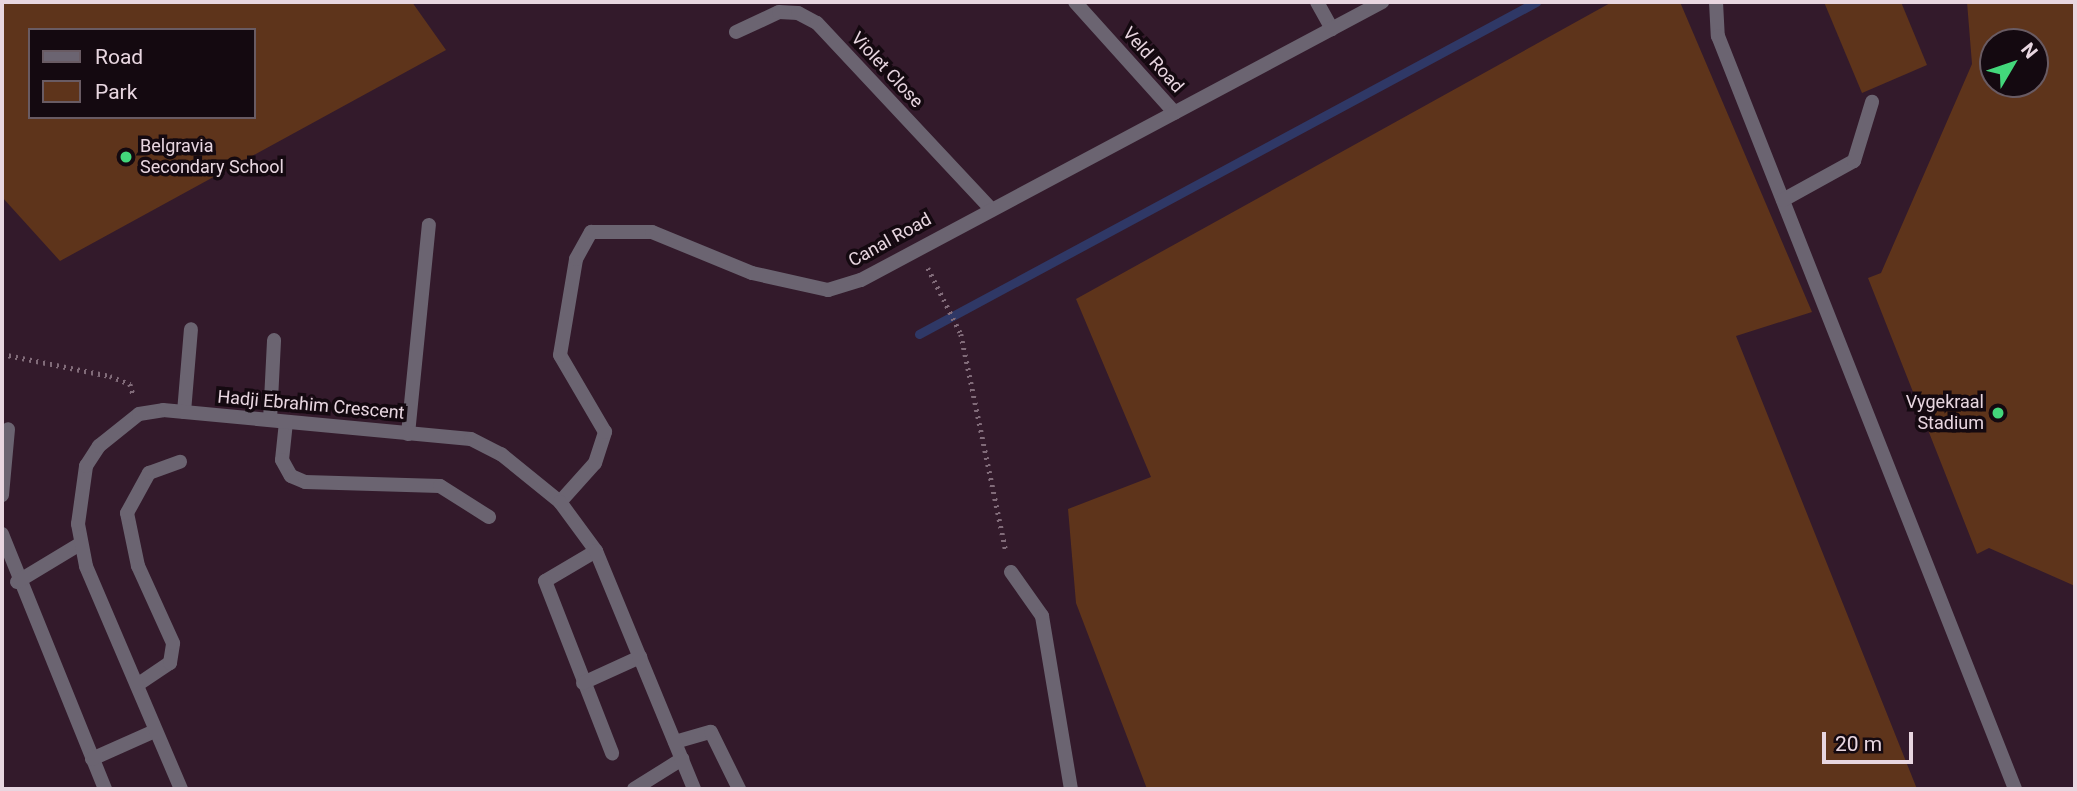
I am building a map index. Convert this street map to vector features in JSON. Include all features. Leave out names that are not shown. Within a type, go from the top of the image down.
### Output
[{"type":"street","name":"Veld Road","points":[[1075,2],[1175,113]]},
{"type":"street","points":[[1317,2],[1332,29]]},
{"type":"street","name":"Canal Road","points":[[559,502],[595,463],[605,432],[561,355],[576,259],[591,232],[652,232],[752,273],[828,290],[861,279],[989,207],[1175,113],[1382,2]]},
{"type":"street","points":[[1716,2],[1718,36],[2015,789]]},
{"type":"street","name":"Violet Close","points":[[736,32],[779,12],[798,13],[817,23],[989,207]]},
{"type":"street","points":[[1783,200],[1854,161],[1872,102]]},
{"type":"street","points":[[408,434],[429,225]]},
{"type":"street","points":[[184,412],[191,329]]},
{"type":"street","points":[[270,420],[274,340]]},
{"type":"street","name":"Hadji Ebrahim Crescent","points":[[139,414],[184,412],[471,439],[501,454],[559,502],[596,551],[694,789]]},
{"type":"street","points":[[139,414],[117,427],[86,466],[80,544],[181,789]]},
{"type":"street","points":[[285,422],[282,460],[291,476],[305,482],[440,486],[489,517]]},
{"type":"street","points":[[2,495],[8,429]]},
{"type":"street","points":[[136,685],[170,663],[173,643],[130,545],[127,513],[149,473],[180,462]]},
{"type":"street","points":[[2,534],[17,582],[105,789]]},
{"type":"street","points":[[17,582],[80,544]]},
{"type":"street","points":[[596,551],[545,581],[612,753]]},
{"type":"street","points":[[1011,572],[1042,616],[1071,789]]},
{"type":"street","points":[[583,683],[640,657]]},
{"type":"street","points":[[92,759],[155,731]]},
{"type":"street","points":[[675,742],[711,732],[739,789]]},
{"type":"street","points":[[634,789],[682,760]]},
{"type":"path","points":[[941,293],[961,334],[1011,572]]},
{"type":"path","points":[[2,354],[130,384],[139,414]]},
{"type":"green space","name":"Belgravia Secondary School","points":[[2,2],[412,2],[446,50],[60,261],[2,197]]},
{"type":"green space","points":[[1612,2],[1680,2],[1812,312],[1736,336],[1917,789],[1147,789],[1076,603],[1068,509],[1151,477],[1076,299]]},
{"type":"green space","points":[[1824,2],[1901,2],[1927,65],[1862,93]]},
{"type":"green space","name":"Vygekraal Stadium","points":[[1967,2],[2075,2],[2075,586],[1989,548],[1977,554],[1868,278],[1881,273],[1972,64]]},
{"type":"waterway","points":[[919,334],[1536,2]]},
{"type":"place","name":"Belgravia Secondary School","points":[[126,157]]},
{"type":"place","name":"Vygekraal Stadium","points":[[1998,413]]}]
